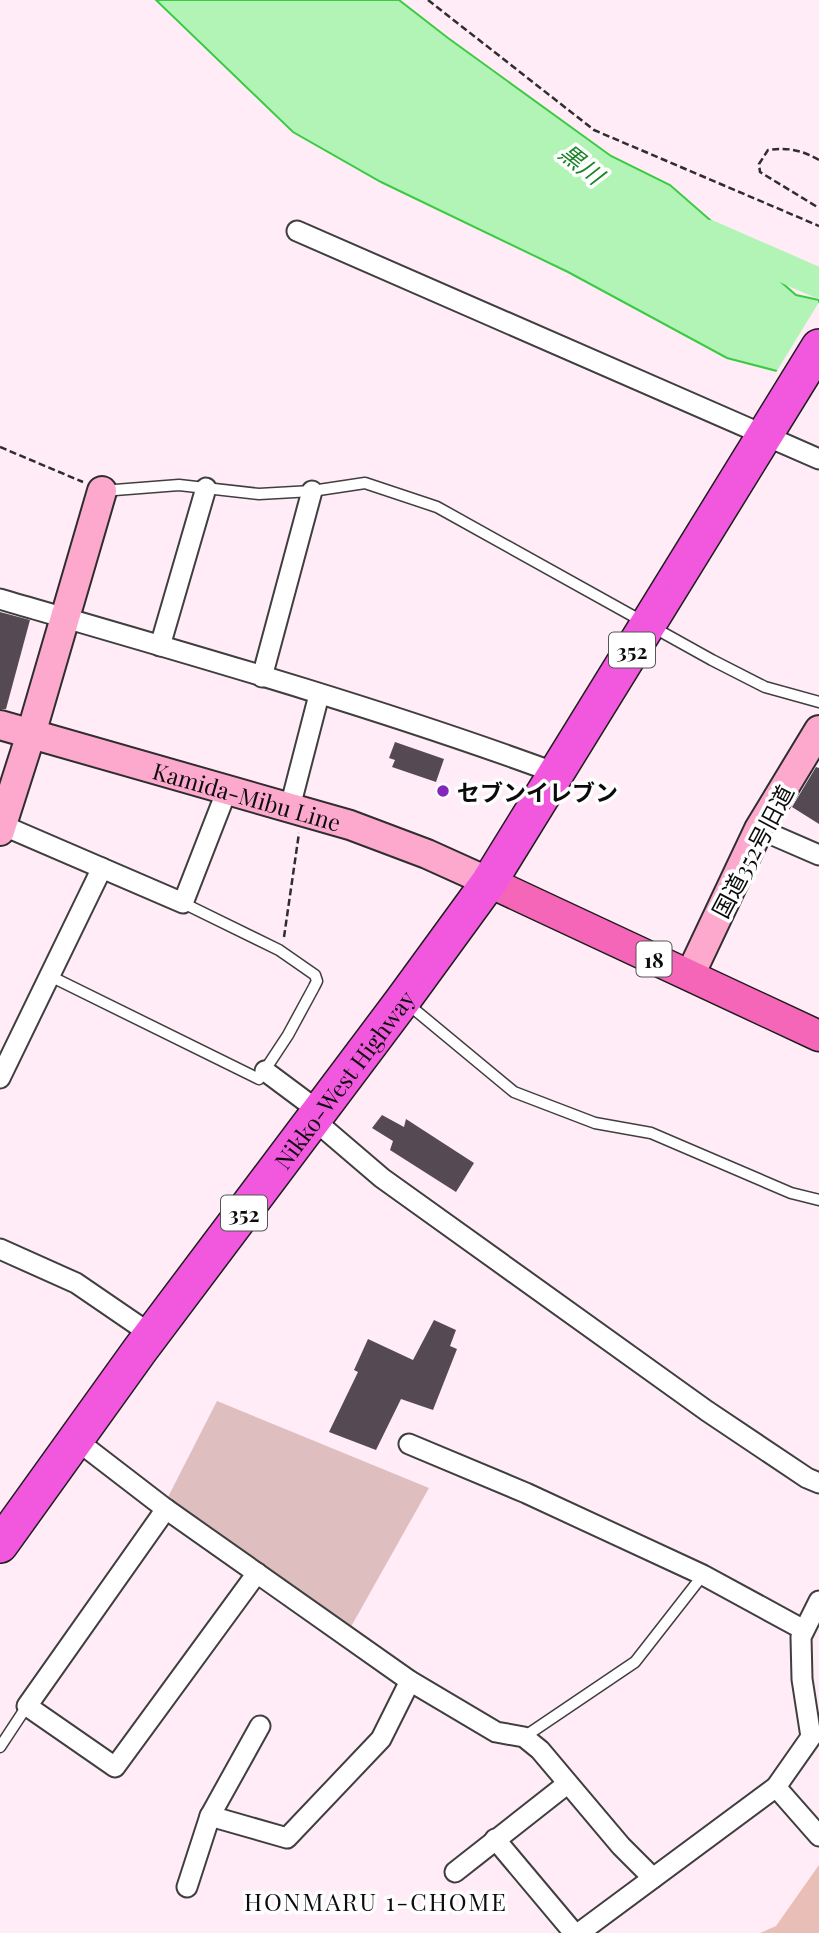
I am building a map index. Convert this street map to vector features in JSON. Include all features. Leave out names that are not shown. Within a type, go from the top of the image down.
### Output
[{"type":"highway","name":"352","points":[[489,882],[819,347]]},
{"type":"highway","name":"Nikko-West Highway","points":[[0,1545],[75,1439],[489,882]]},
{"type":"main road","name":"18","points":[[489,882],[819,1036]]},
{"type":"street","points":[[297,231],[769,427],[819,459]]},
{"type":"street","points":[[160,646],[206,488]]},
{"type":"street","points":[[102,491],[32,734],[1,828],[183,903],[227,790]]},
{"type":"street","points":[[262,677],[312,491]]},
{"type":"street","points":[[0,599],[320,695],[457,738],[556,773]]},
{"type":"street","points":[[295,808],[320,695]]},
{"type":"street","name":"Kamida-Mibu Line","points":[[0,725],[295,808],[387,838],[489,882]]},
{"type":"street","name":"国道352号旧道","points":[[690,975],[759,829],[819,730]]},
{"type":"street","points":[[759,829],[819,855]]},
{"type":"street","points":[[0,1078],[102,868]]},
{"type":"street","points":[[265,1072],[382,1178],[707,1411],[807,1478],[819,1483]]},
{"type":"street","points":[[0,1250],[76,1283],[152,1335]]},
{"type":"street","points":[[75,1439],[166,1509],[410,1681],[496,1732],[524,1737],[540,1750],[566,1784],[653,1878]]},
{"type":"street","points":[[409,1444],[526,1493],[703,1575],[804,1630]]},
{"type":"street","points":[[166,1509],[27,1706],[115,1767],[257,1573]]},
{"type":"street","points":[[495,1839],[577,1933],[653,1878],[776,1787],[811,1737],[802,1679],[801,1637],[819,1601]]},
{"type":"street","points":[[209,1816],[287,1838],[381,1739],[410,1681]]},
{"type":"street","points":[[187,1887],[209,1816],[260,1726]]},
{"type":"street","points":[[456,1872],[566,1784]]},
{"type":"street","points":[[776,1787],[819,1836]]},
{"type":"lane","points":[[102,491],[179,485],[259,494],[312,491],[365,483],[437,507],[765,687],[819,702]]},
{"type":"lane","points":[[50,976],[258,1079],[288,1035],[317,981],[311,970],[279,950],[183,903]]},
{"type":"lane","points":[[403,1000],[514,1092],[595,1123],[651,1133],[791,1194],[819,1200]]},
{"type":"lane","points":[[524,1737],[635,1662],[703,1575]]},
{"type":"lane","points":[[0,1747],[27,1706]]},
{"type":"path","points":[[428,0],[594,130],[819,226]]},
{"type":"path","points":[[819,160],[801,151],[783,148],[768,150],[759,164],[760,173],[770,181],[819,208]]},
{"type":"path","points":[[0,447],[102,491]]},
{"type":"path","points":[[279,950],[285,936],[295,808]]},
{"type":"shaded area","points":[[217,1401],[429,1488],[348,1632],[168,1497]]},
{"type":"shaded area","points":[[819,1865],[819,1933],[760,1933],[776,1926]]},
{"type":"water","points":[[156,0],[399,0],[611,156],[670,185],[796,295],[819,300],[819,382],[727,358],[568,272],[381,182],[293,132]]},
{"type":"pier","points":[[819,302],[819,386],[775,374]]},
{"type":"building","points":[[0,612],[30,620],[6,709],[0,709]]},
{"type":"building","points":[[395,742],[444,759],[436,782],[392,767],[395,760],[389,758]]},
{"type":"building","points":[[816,767],[819,768],[819,824],[792,807]]},
{"type":"building","points":[[382,1115],[404,1127],[406,1119],[474,1163],[456,1192],[390,1150],[393,1141],[372,1128]]},
{"type":"building","points":[[434,1320],[456,1330],[450,1346],[457,1349],[433,1410],[401,1399],[376,1450],[329,1432],[358,1372],[354,1370],[368,1339],[413,1360]]},
{"type":"waterway","name":"黒川","points":[[709,235],[819,283]]},
{"type":"place","name":"セブンイレブン","points":[[443,791]]},
{"type":"district","name":"HONMARU 1-CHOME","points":[[376,1901]]}]
